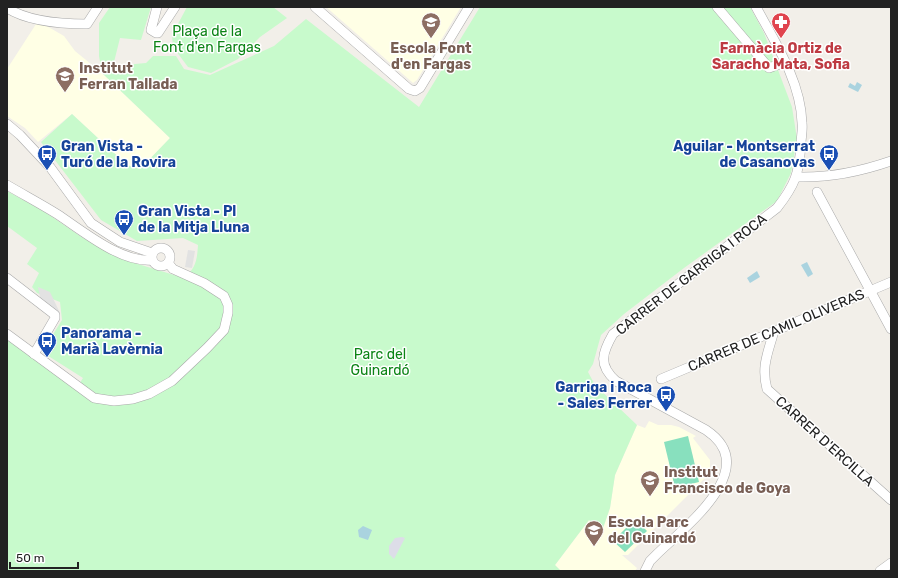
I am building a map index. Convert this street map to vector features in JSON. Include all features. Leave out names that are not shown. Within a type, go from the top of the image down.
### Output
[{"type":"street","points":[[7,8],[22,15],[37,19],[87,24],[98,7]]},
{"type":"street","points":[[156,7],[151,26],[153,32],[158,32],[175,7]]},
{"type":"street","points":[[315,7],[409,89],[415,92],[420,88],[469,7]]},
{"type":"street","points":[[716,7],[769,68],[785,62]]},
{"type":"street","points":[[756,7],[785,62],[796,91],[802,122],[797,177],[810,178],[872,168],[891,161]]},
{"type":"street","points":[[7,124],[20,134],[50,167],[92,223],[120,242],[152,257],[159,266],[168,263]]},
{"type":"street","name":"CARRER DE GARRIGA I ROCA","points":[[645,571],[650,561],[718,491],[725,477],[725,454],[719,441],[706,430],[616,381],[607,373],[603,362],[604,351],[612,334],[777,208],[789,194],[797,177]]},
{"type":"street","points":[[7,185],[57,214],[101,243],[131,258],[145,261],[152,257],[158,248],[165,248],[170,255],[168,263]]},
{"type":"street","points":[[816,192],[872,290],[891,329]]},
{"type":"street","points":[[7,334],[94,398],[114,401],[133,399],[149,394],[172,381],[224,330],[228,313],[228,305],[224,296],[204,283],[173,269],[168,263]]},
{"type":"street","points":[[7,278],[55,315],[55,318],[34,354]]},
{"type":"street","name":"CARRER DE CAMIL OLIVERAS","points":[[661,379],[891,282]]},
{"type":"street","name":"CARRER D'ERCILLA","points":[[774,331],[763,375],[767,389],[891,500]]},
{"type":"street","points":[[880,571],[891,563]]},
{"type":"shaded area","points":[[326,7],[461,7],[417,80],[413,83]]},
{"type":"shaded area","name":"Institut Ferran Tallada","points":[[38,21],[64,36],[75,51],[102,73],[170,138],[141,169],[127,165],[72,114],[38,142],[25,128],[7,116],[7,69]]},
{"type":"shaded area","points":[[188,250],[195,251],[192,268],[185,267]]},
{"type":"shaded area","points":[[38,287],[50,292],[60,313],[55,318],[37,301],[40,297]]},
{"type":"shaded area","name":"Institut Francisco de Goya","points":[[649,421],[658,425],[671,425],[679,427],[696,436],[693,438],[710,460],[710,469],[706,477],[628,555],[622,555],[637,568],[635,571],[561,571],[555,565],[589,520],[602,531],[610,508],[615,475],[637,425],[645,428]]},
{"type":"shaded area","points":[[395,538],[405,538],[394,559],[389,554],[389,546]]},
{"type":"green space","name":"Parc del Guinardó","points":[[110,7],[151,7],[141,40],[120,38],[113,66],[146,63],[153,56],[176,56],[184,69],[210,75],[274,46],[306,19],[419,107],[480,7],[750,7],[764,33],[792,107],[797,139],[791,173],[777,201],[684,268],[624,314],[601,335],[593,364],[588,372],[595,385],[637,425],[615,475],[610,508],[602,531],[589,520],[555,565],[561,571],[7,571],[7,339],[77,387],[83,378],[42,352],[62,320],[60,302],[37,293],[32,287],[39,273],[27,264],[37,248],[7,226],[7,191],[45,212],[83,238],[128,261],[184,278],[191,271],[196,259],[198,245],[183,238],[137,241],[101,220],[41,142],[72,114],[127,165],[140,169],[170,138],[102,73],[99,56],[99,23]]},
{"type":"green space","name":"Plaça de la Font d'en Fargas","points":[[187,7],[273,7],[287,18],[260,37],[238,59],[211,73],[188,67],[173,47],[172,35]]},
{"type":"green space","points":[[688,436],[699,482],[675,488],[664,442]]},
{"type":"green space","points":[[635,519],[647,531],[625,552],[613,541]]},
{"type":"water","points":[[857,82],[862,85],[858,92],[848,87],[850,83],[855,86]]},
{"type":"water","points":[[807,262],[813,274],[808,277],[801,265]]},
{"type":"water","points":[[757,271],[760,277],[750,283],[747,278]]},
{"type":"water","points":[[363,526],[372,530],[368,540],[359,537],[358,530]]},
{"type":"place","name":"Escola Font d'en Fargas","points":[[431,39]]},
{"type":"place","name":"Farmàcia Ortiz de Saracho Mata, Sofia","points":[[781,39]]},
{"type":"place","name":"Institut Ferran Tallada","points":[[65,93]]},
{"type":"place","name":"Gran Vista - Turó de la Rovira","points":[[47,171]]},
{"type":"place","name":"Aguilar - Montserrat de Casanovas","points":[[829,171]]},
{"type":"place","name":"Gran Vista - Pl de la Mitja Lluna","points":[[124,236]]},
{"type":"place","name":"Panorama - Marià Lavèrnia","points":[[47,358]]},
{"type":"place","name":"Garriga i Roca - Sales Ferrer","points":[[666,412]]},
{"type":"place","name":"Institut Francisco de Goya","points":[[650,497]]},
{"type":"place","name":"Escola Parc del Guinardó","points":[[594,547]]}]
